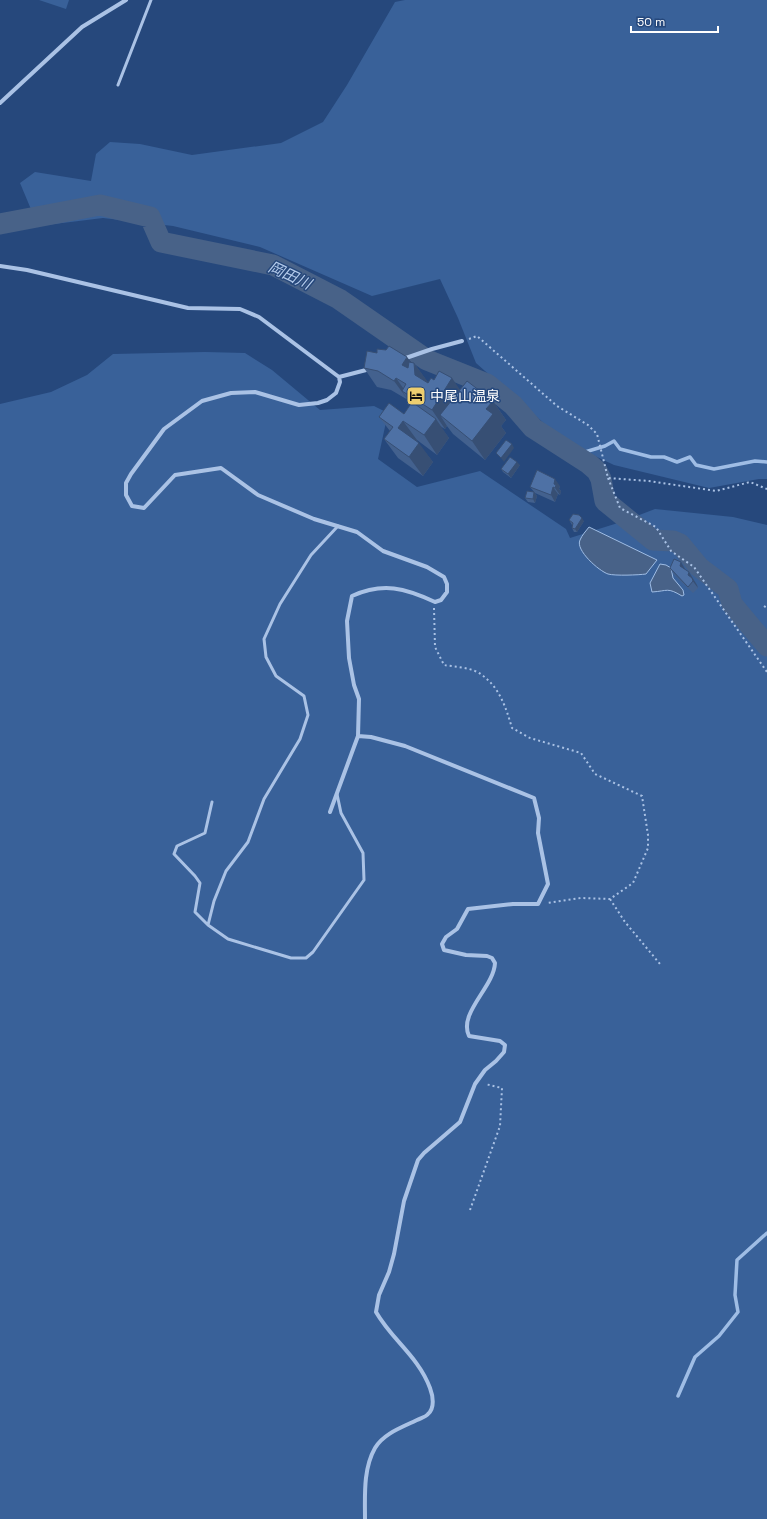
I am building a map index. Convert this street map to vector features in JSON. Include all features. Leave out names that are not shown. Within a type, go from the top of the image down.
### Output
[{"type":"street","points":[[0,103],[82,27],[126,0]]},
{"type":"street","points":[[0,266],[27,270],[188,308],[240,309],[259,317],[339,377],[340,382],[336,392],[327,400],[318,403],[299,405],[255,392],[231,393],[202,401],[164,429],[126,483],[126,495],[132,506],[144,508],[174,474],[222,468],[258,495],[314,519],[357,532],[382,551],[427,567],[444,577],[447,584],[447,592],[441,600],[434,602],[421,595],[398,588],[366,590],[352,596],[347,621],[349,658],[354,685],[359,699],[358,736],[330,812]]},
{"type":"street","points":[[397,361],[462,341]]},
{"type":"street","points":[[339,377],[375,367]]},
{"type":"street","points":[[358,736],[371,736],[405,746],[534,798],[539,818],[538,833],[548,884],[538,904],[513,904],[468,909],[457,929],[446,937],[442,944],[444,950],[487,956],[492,958],[495,963],[494,974],[474,1005],[467,1024],[467,1031],[469,1036],[500,1041],[504,1045],[504,1052],[485,1070],[477,1081],[460,1122],[418,1160],[404,1201],[394,1254],[377,1304],[376,1312],[382,1322],[410,1354],[422,1371],[430,1389],[433,1401],[432,1408],[428,1414],[391,1432],[381,1440],[375,1448],[367,1471],[365,1486],[365,1519]]},
{"type":"lane","points":[[118,85],[151,0]]},
{"type":"lane","points":[[208,926],[214,901],[226,871],[248,842],[264,800],[300,739],[308,716],[304,696],[276,676],[266,657],[264,639],[280,604],[311,554],[338,526]]},
{"type":"lane","points":[[212,802],[205,833],[177,846],[174,854],[200,883],[195,912],[208,926],[228,939],[291,958],[306,958],[313,952],[364,880],[363,853],[341,813],[337,793]]},
{"type":"path","points":[[462,341],[477,336],[557,406],[588,425],[596,434],[608,478],[620,508],[656,527],[671,551],[694,567],[767,672]]},
{"type":"path","points":[[608,478],[649,481],[716,491],[750,482],[767,489]]},
{"type":"path","points":[[434,602],[435,647],[444,665],[464,668],[482,674],[500,694],[506,707],[512,728],[530,738],[581,753],[595,774],[642,796],[648,835],[648,848],[634,883],[610,899],[581,898],[538,904]]},
{"type":"path","points":[[610,899],[625,922],[660,964]]},
{"type":"path","points":[[470,1210],[500,1126],[502,1088],[477,1081]]},
{"type":"shaded area","points":[[39,0],[69,0],[66,9]]},
{"type":"shaded area","points":[[405,0],[767,0],[767,479],[759,479],[709,488],[614,465],[565,442],[476,363],[440,279],[372,296],[260,247],[173,226],[103,218],[38,226],[20,183],[35,172],[91,181],[96,154],[110,142],[140,144],[192,155],[281,143],[323,122],[347,85],[395,2]]},
{"type":"shaded area","points":[[205,352],[245,353],[272,370],[320,410],[374,406],[388,413],[378,459],[417,487],[480,471],[566,529],[570,538],[621,522],[655,509],[733,517],[767,525],[767,1519],[0,1519],[0,404],[51,392],[87,375],[113,354]]},
{"type":"shaded area","points":[[589,527],[657,560],[646,574],[608,574],[594,565],[581,549],[579,544],[580,540]]},
{"type":"shaded area","points":[[660,564],[671,568],[673,578],[683,590],[684,595],[682,596],[673,591],[667,590],[652,592],[650,583]]},
{"type":"building","points":[[389,346],[407,357],[402,365],[408,368],[409,362],[414,363],[415,375],[428,383],[431,378],[434,380],[439,371],[452,378],[432,410],[402,391],[406,384],[396,378],[394,381],[378,371],[364,368],[367,351],[377,353],[377,349],[386,350]]},
{"type":"building","points":[[467,381],[493,401],[486,409],[493,414],[472,441],[440,415]]},
{"type":"building","points":[[412,402],[436,419],[424,435],[403,421],[398,428],[419,443],[409,457],[384,439],[393,427],[379,417],[389,403],[404,414]]},
{"type":"building","points":[[506,440],[512,444],[501,458],[496,453]]},
{"type":"building","points":[[510,457],[517,462],[508,474],[501,469]]},
{"type":"building","points":[[537,470],[555,479],[554,484],[556,485],[555,488],[553,487],[551,495],[530,487]]},
{"type":"building","points":[[527,491],[534,492],[533,499],[525,498]]},
{"type":"building","points":[[573,514],[579,515],[582,518],[575,529],[572,528],[573,523],[569,520]]},
{"type":"building","points":[[674,559],[681,562],[680,566],[689,572],[688,575],[692,578],[693,581],[688,587],[670,568]]},
{"type":"waterway","name":"岡田川","points":[[0,224],[100,205],[150,217],[161,242],[273,265],[339,299],[427,360],[487,384],[513,405],[533,428],[589,464],[597,471],[601,479],[605,501],[653,540],[673,541],[680,544],[699,567],[728,589],[732,604],[767,646]]},
{"type":"waterway","points":[[575,455],[605,446],[614,441],[620,449],[651,457],[664,457],[677,462],[690,457],[696,465],[714,469],[755,461],[767,462]]},
{"type":"waterway","points":[[678,1396],[695,1357],[719,1336],[738,1312],[735,1295],[737,1260],[767,1233]]},
{"type":"place","name":"中尾山温泉","points":[[416,396]]}]
